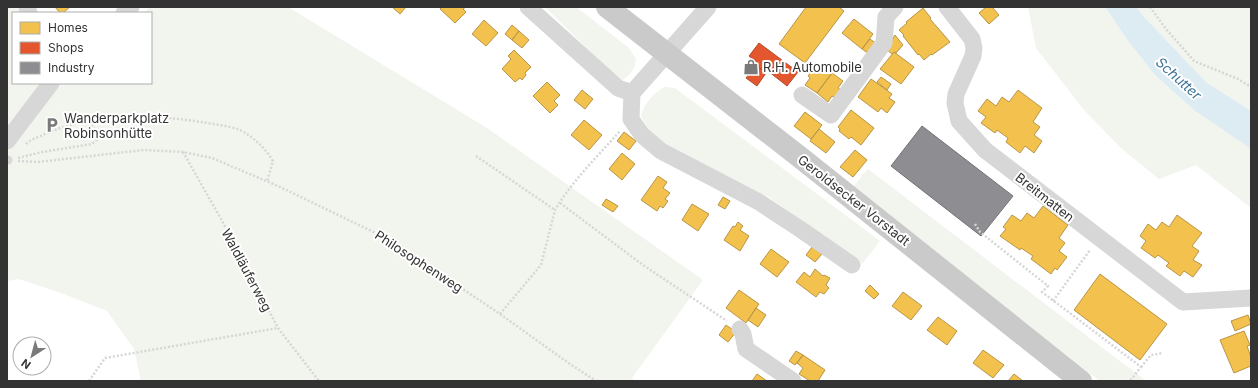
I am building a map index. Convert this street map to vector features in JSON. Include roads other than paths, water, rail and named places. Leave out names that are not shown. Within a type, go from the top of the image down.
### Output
[{"type":"main road","name":"Geroldsecker Vorstadt","points":[[607,7],[801,158],[1081,381]]},
{"type":"street","points":[[528,7],[618,88],[632,93]]},
{"type":"street","points":[[708,7],[632,93],[631,119],[642,135],[661,151],[759,202],[852,265]]},
{"type":"street","points":[[802,95],[832,115],[884,43],[886,17],[896,7]]},
{"type":"street","name":"Breitmatten","points":[[947,7],[972,39],[974,48],[973,56],[956,94],[955,104],[959,122],[985,150],[1183,302],[1251,298]]},
{"type":"street","points":[[7,141],[50,84]]},
{"type":"street","points":[[740,329],[743,334],[746,349],[793,381]]},
{"type":"water","name":"Schutter","points":[[1105,7],[1136,7],[1207,83],[1251,111],[1251,149],[1194,110],[1155,75],[1129,42]]},
{"type":"place","name":"R.H. Automobile","points":[[751,67]]},
{"type":"place","name":"Wanderparkplatz Robinsonhütte","points":[[52,125]]}]
